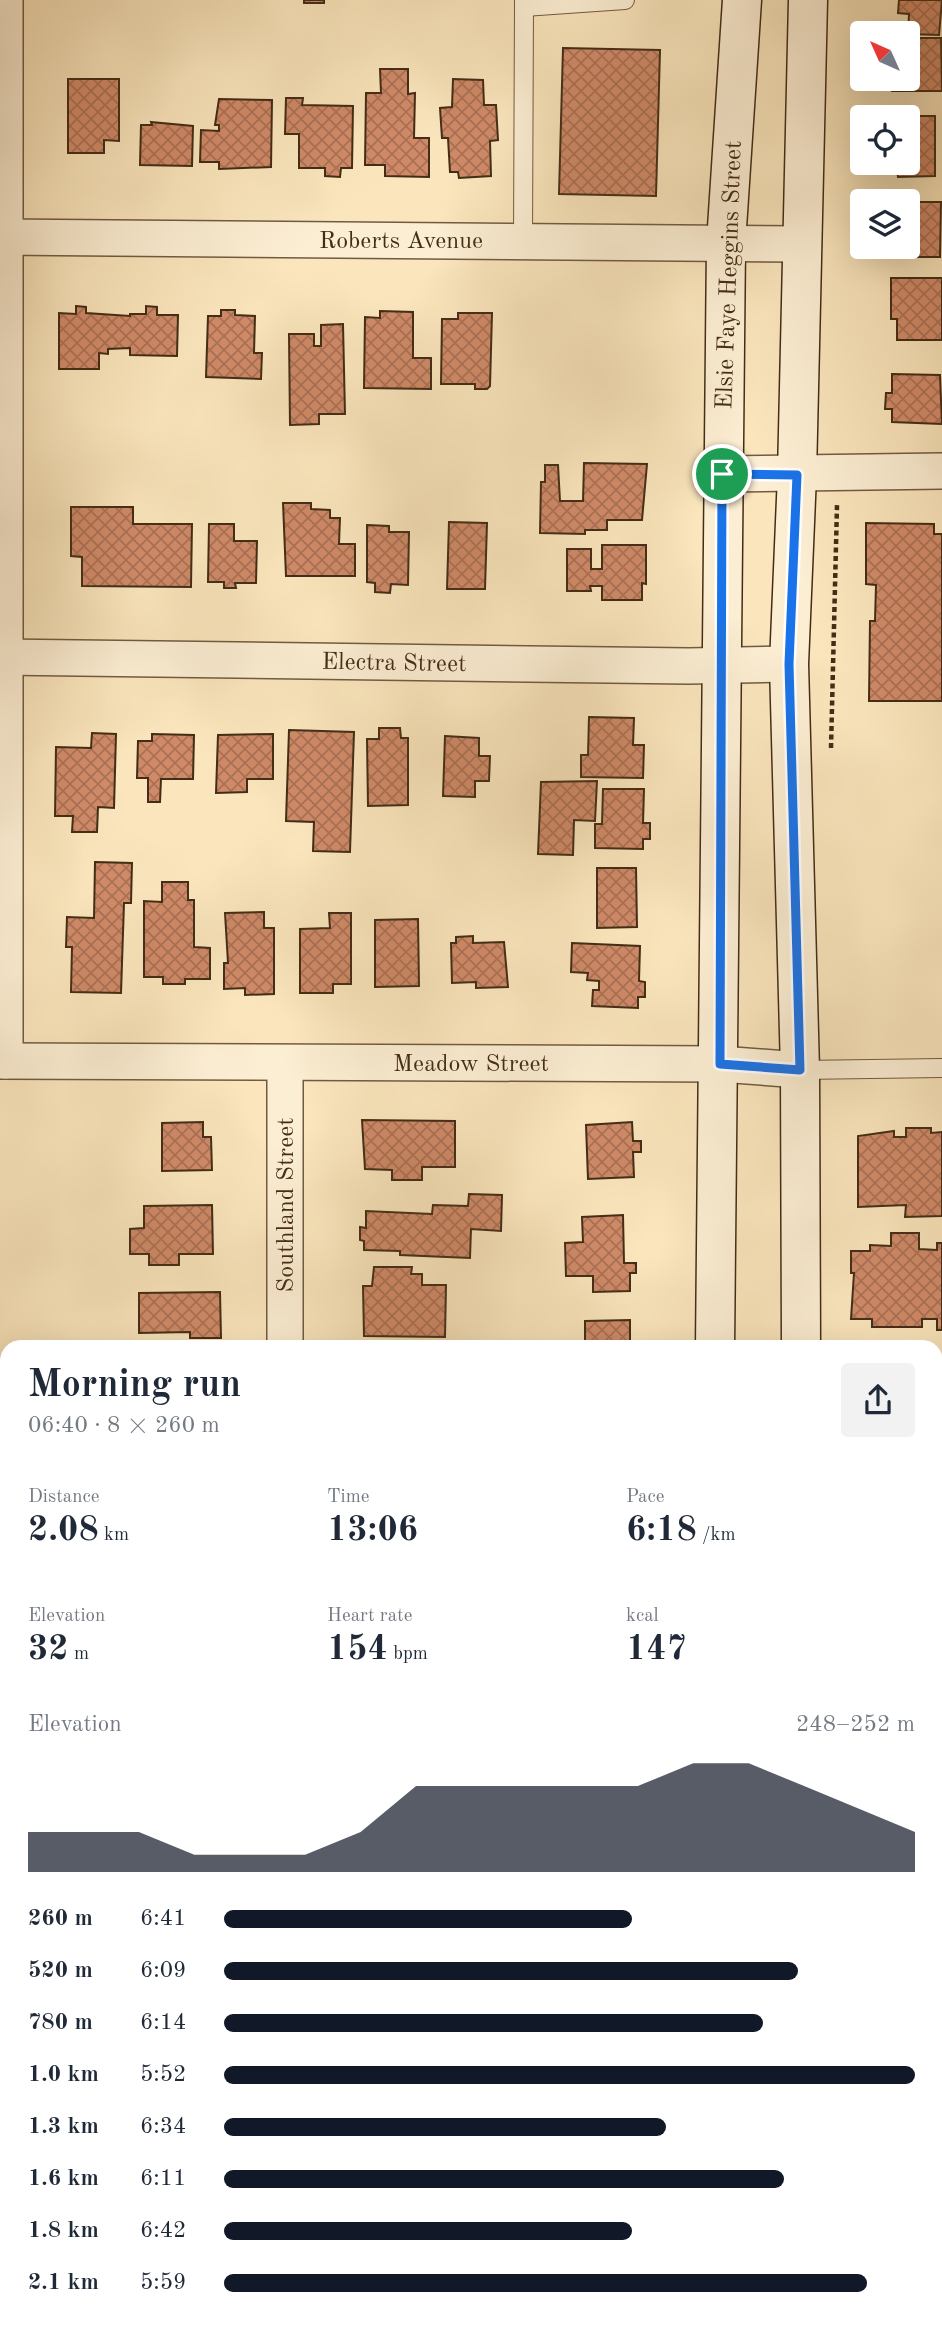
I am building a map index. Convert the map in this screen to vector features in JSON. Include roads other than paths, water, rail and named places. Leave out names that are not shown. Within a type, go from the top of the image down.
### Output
[{"type":"main road","name":"Elsie Faye Heggins Street","points":[[715,1340],[720,1064],[722,474],[726,243],[742,0]]},
{"type":"main road","points":[[801,1340],[800,1070],[789,664],[797,475],[808,0]]},
{"type":"street","points":[[3,1061],[5,0]]},
{"type":"street","name":"Roberts Avenue","points":[[3,237],[802,244]]},
{"type":"street","points":[[722,474],[942,471]]},
{"type":"street","name":"Electra Street","points":[[2,657],[789,664]]},
{"type":"street","name":"Meadow Street","points":[[3,1061],[720,1064],[800,1070]]},
{"type":"street","name":"Southland Street","points":[[285,1063],[285,1340]]},
{"type":"lane","points":[[523,241],[524,3],[625,0]]},
{"type":"lane","name":"Meadow Street","points":[[800,1070],[942,1068]]}]
